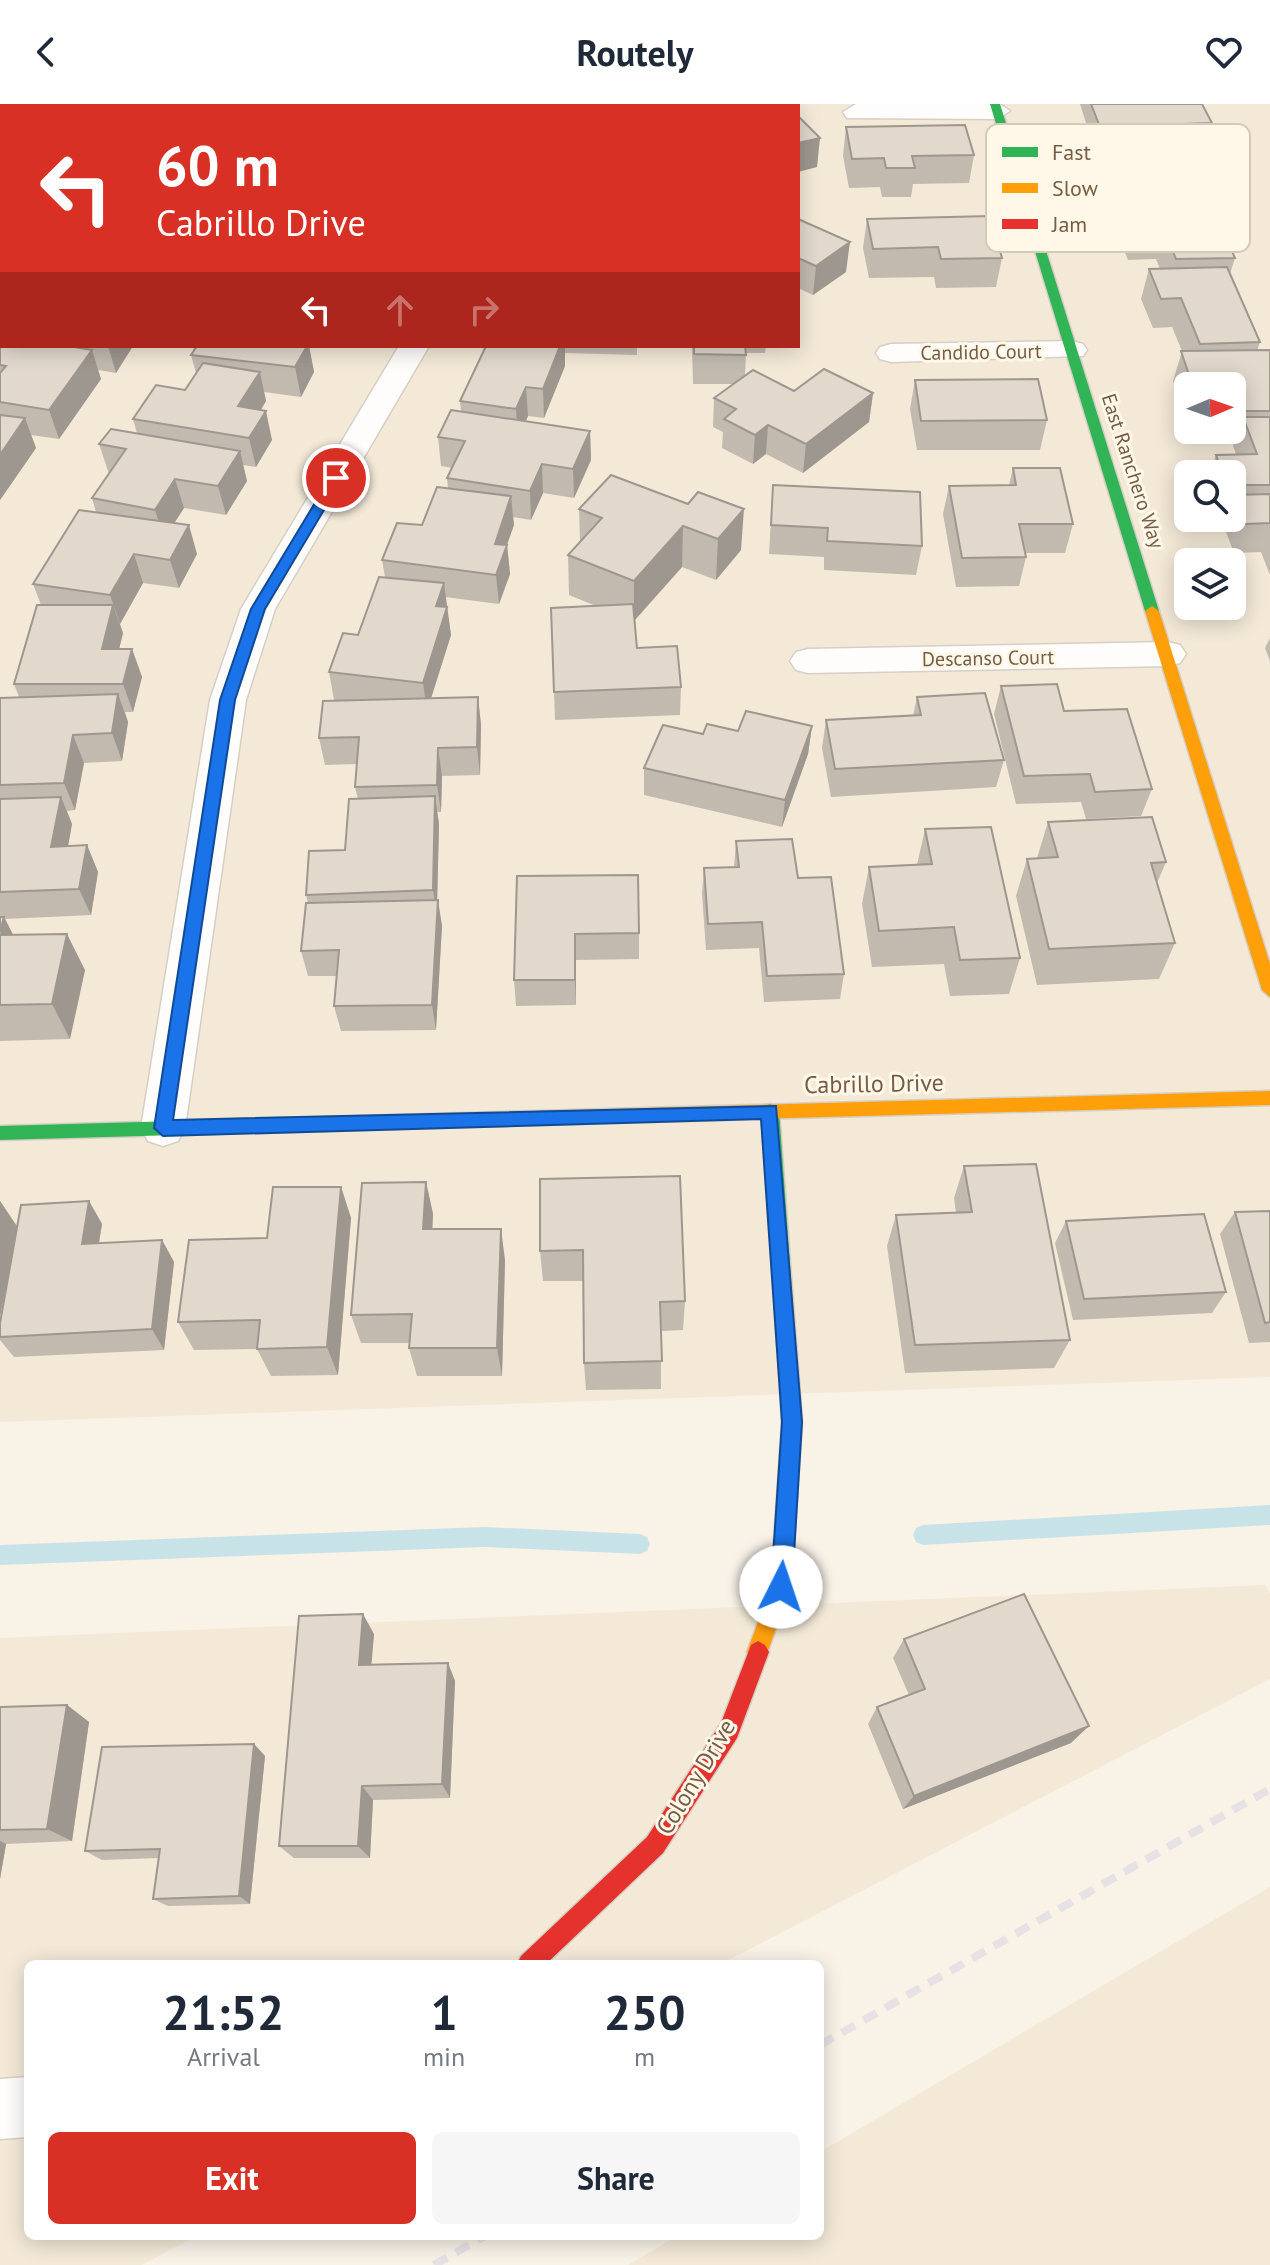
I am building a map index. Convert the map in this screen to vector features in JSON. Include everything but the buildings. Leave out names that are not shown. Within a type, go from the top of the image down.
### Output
[{"type":"street","points":[[856,112],[996,107]]},
{"type":"street","name":"East Ranchero Way","points":[[1041,252],[1270,990]]},
{"type":"street","points":[[163,1128],[228,700],[258,609],[413,348]]},
{"type":"street","name":"Candido Court","points":[[891,353],[1072,350]]},
{"type":"street","name":"Descanso Court","points":[[808,661],[1168,654]]},
{"type":"street","name":"Cabrillo Drive","points":[[0,1133],[1270,1098]]},
{"type":"street","name":"Colony Drive","points":[[533,1960],[655,1845],[729,1730],[781,1587],[792,1422],[770,1111]]},
{"type":"street","points":[[0,2109],[24,2107]]},
{"type":"shaded area","points":[[800,104],[1270,104],[1270,1377],[0,1422],[0,348],[800,348]]},
{"type":"shaded area","points":[[1265,1585],[1270,1594],[1270,1679],[729,1960],[24,1960],[24,2240],[189,2240],[141,2265],[0,2265],[0,1638]]},
{"type":"shaded area","points":[[1270,1887],[1270,2265],[628,2265],[670,2240],[824,2240],[824,2150]]},
{"type":"waterway","points":[[923,1535],[1270,1515]]},
{"type":"waterway","points":[[0,1555],[485,1537],[640,1544]]},
{"type":"railway","points":[[824,2043],[1270,1789]]},
{"type":"railway","points":[[434,2265],[478,2240]]},
{"type":"traffic: fast","points":[[995,104],[1001,124]]},
{"type":"traffic: fast","points":[[1041,252],[1152,611]]},
{"type":"traffic: fast","points":[[770,1111],[782,1277]]},
{"type":"traffic: fast","points":[[0,1133],[572,1117]]},
{"type":"traffic: slow","points":[[1152,611],[1270,990]]},
{"type":"traffic: slow","points":[[572,1117],[1270,1098]]},
{"type":"traffic: slow","points":[[758,1652],[781,1587],[792,1422],[782,1277]]},
{"type":"traffic: jam","points":[[533,1960],[655,1845],[729,1730],[758,1652]]},
{"type":"route","points":[[336,478],[258,609],[228,700],[163,1128],[770,1111],[792,1422],[781,1587]]}]
